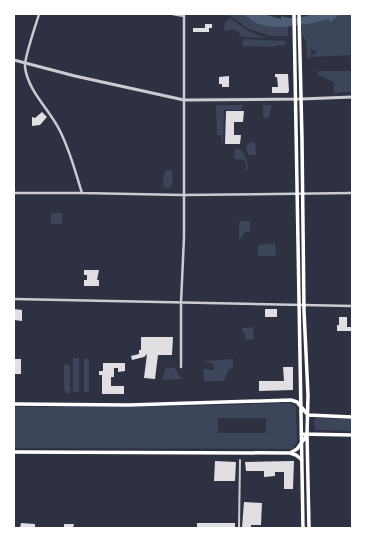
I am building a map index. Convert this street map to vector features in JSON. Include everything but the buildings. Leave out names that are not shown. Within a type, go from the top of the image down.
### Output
[{"type":"main road","points":[[294,14],[297,33],[303,193],[309,528]]},
{"type":"main road","points":[[297,33],[299,14]]},
{"type":"main road","points":[[299,99],[298,193],[300,406],[302,423],[301,444],[304,528]]},
{"type":"main road","points":[[291,400],[298,396],[301,392]]},
{"type":"main road","points":[[14,404],[128,405],[291,400],[297,402],[308,415],[352,417]]},
{"type":"main road","points":[[302,423],[308,415]]},
{"type":"main road","points":[[301,434],[352,435]]},
{"type":"main road","points":[[290,453],[297,449],[307,434]]},
{"type":"main road","points":[[14,452],[290,453],[302,460]]},
{"type":"street","points":[[39,14],[25,62],[25,67],[30,85],[58,127],[66,142],[82,193]]},
{"type":"street","points":[[173,14],[184,15],[184,237],[181,303],[181,367]]},
{"type":"street","points":[[14,60],[75,76],[184,100],[352,97]]},
{"type":"street","points":[[14,192],[183,195],[352,193]]},
{"type":"street","points":[[14,300],[352,306]]},
{"type":"street","points":[[238,528],[240,460]]},
{"type":"shaded area","points":[[228,14],[243,14],[251,20],[279,27],[288,26],[288,36],[272,36],[248,29]]},
{"type":"shaded area","points":[[243,14],[263,14],[281,19],[281,16],[289,18],[314,14],[347,14],[337,16],[331,22],[329,19],[304,25],[275,27],[257,23]]},
{"type":"shaded area","points":[[352,14],[352,55],[312,57],[313,54],[316,54],[316,51],[311,50],[311,58],[307,58],[306,41],[302,34],[302,25],[329,19],[331,22],[337,16]]},
{"type":"shaded area","points":[[230,18],[248,31],[266,38],[241,37],[236,31],[224,31],[225,22]]},
{"type":"shaded area","points":[[243,39],[286,41],[286,44],[284,44],[284,46],[278,45],[275,47],[244,46],[242,45]]},
{"type":"shaded area","points":[[318,71],[352,71],[352,92],[334,93],[334,82],[318,75]]},
{"type":"shaded area","points":[[216,105],[243,105],[241,110],[224,110],[223,145],[221,135],[217,135]]},
{"type":"shaded area","points":[[264,105],[272,105],[269,117],[265,119],[263,116]]},
{"type":"shaded area","points":[[255,142],[256,155],[249,155],[246,149],[247,145]]},
{"type":"shaded area","points":[[235,149],[240,149],[246,157],[249,171],[246,169],[245,160],[234,159]]},
{"type":"shaded area","points":[[166,170],[172,170],[173,183],[169,188],[163,187],[163,179]]},
{"type":"shaded area","points":[[51,213],[62,213],[62,224],[51,224]]},
{"type":"shaded area","points":[[250,221],[250,232],[245,232],[239,241],[239,222]]},
{"type":"shaded area","points":[[275,243],[276,256],[258,256],[258,245]]},
{"type":"shaded area","points":[[253,327],[254,339],[245,340],[245,333],[242,333],[242,328]]},
{"type":"shaded area","points":[[73,358],[79,358],[79,392],[73,392]]},
{"type":"shaded area","points":[[84,359],[89,359],[89,392],[84,392]]},
{"type":"shaded area","points":[[233,359],[233,369],[229,369],[223,381],[204,381],[203,369],[214,370],[214,366],[212,363],[204,361]]},
{"type":"shaded area","points":[[64,365],[70,366],[70,393],[66,393],[64,389]]},
{"type":"shaded area","points":[[166,367],[175,368],[182,379],[162,380]]},
{"type":"shaded area","points":[[290,403],[296,407],[297,442],[291,449],[14,448],[14,407],[181,406]],"holes":[[[218,418],[266,418],[266,433],[218,433]]]},
{"type":"shaded area","points":[[316,418],[352,419],[352,431],[315,430],[314,421]]}]
